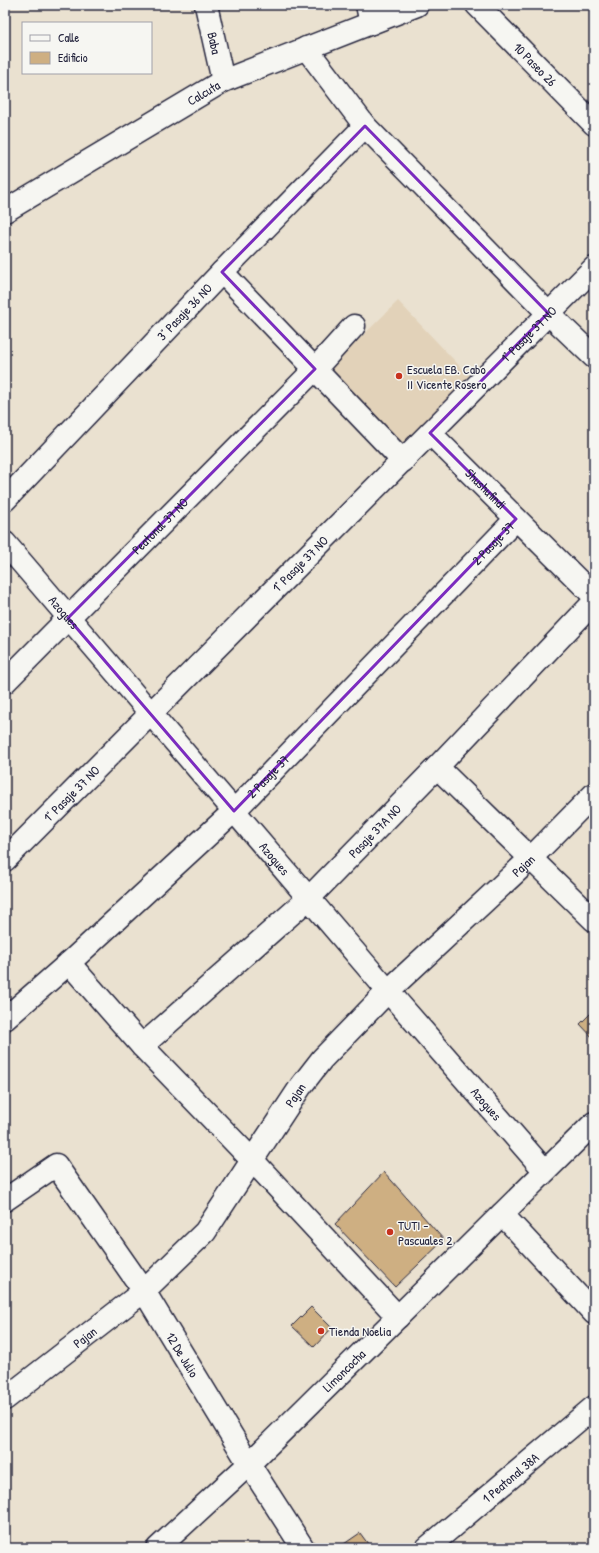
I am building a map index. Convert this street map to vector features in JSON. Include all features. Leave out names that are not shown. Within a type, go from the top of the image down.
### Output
[{"type":"street","name":"Baba","points":[[206,5],[222,81]]},
{"type":"street","name":"Calcuta","points":[[5,210],[222,81],[306,48],[369,14],[417,5]]},
{"type":"street","name":"10 Paseo 26","points":[[477,5],[594,124]]},
{"type":"street","points":[[306,48],[365,126],[548,314],[594,357]]},
{"type":"street","name":"3° Pasaje 36 NO","points":[[5,500],[222,272],[365,126]]},
{"type":"street","name":"1° Pasaje 37 NO","points":[[5,860],[594,268]]},
{"type":"street","points":[[222,272],[403,460]]},
{"type":"street","name":"Peatonal 37 NO","points":[[5,682],[315,369],[354,326]]},
{"type":"street","name":"Shushufindi","points":[[430,433],[594,596]]},
{"type":"street","name":"2 Pasaje 37","points":[[5,1019],[69,963],[234,811],[516,519]]},
{"type":"street","name":"Azogues","points":[[5,543],[150,714],[545,1172]]},
{"type":"street","name":"Pasaje 37A NO","points":[[142,1046],[309,898],[437,767],[594,602]]},
{"type":"street","points":[[437,767],[594,920]]},
{"type":"street","name":"Pajan","points":[[5,1399],[144,1292],[205,1232],[301,1086],[322,1059],[388,991],[530,859],[594,794]]},
{"type":"street","points":[[69,963],[142,1046],[253,1160],[398,1317]]},
{"type":"street","name":"Limoncocha","points":[[158,1548],[249,1464],[594,1123]]},
{"type":"street","name":"12 De Julio","points":[[5,1200],[56,1165],[144,1292],[249,1464],[303,1548]]},
{"type":"street","points":[[502,1214],[594,1313]]},
{"type":"street","name":"1 Peatonal 38A","points":[[427,1548],[594,1408]]},
{"type":"highlighted area","points":[[365,126],[548,313],[430,433],[516,519],[234,811],[68,618],[315,369],[222,272]]},
{"type":"shaded area","name":"Escuela EB. Cabo II Vicente Rosero","points":[[398,301],[473,380],[402,451],[325,373]]},
{"type":"building","points":[[594,1010],[594,1039],[580,1024]]},
{"type":"building","points":[[594,1158],[594,1169],[589,1163]]},
{"type":"building","name":"TUTI - Pascuales 2","points":[[384,1172],[444,1240],[395,1287],[335,1224]]},
{"type":"building","points":[[311,1307],[332,1328],[314,1347],[292,1326]]},
{"type":"building","points":[[360,1533],[371,1548],[343,1548],[341,1546]]},
{"type":"place","name":"Escuela EB. Cabo II Vicente Rosero","points":[[399,376]]},
{"type":"place","name":"TUTI - Pascuales 2","points":[[390,1232]]},
{"type":"place","name":"Tienda Noelia","points":[[321,1331]]}]
